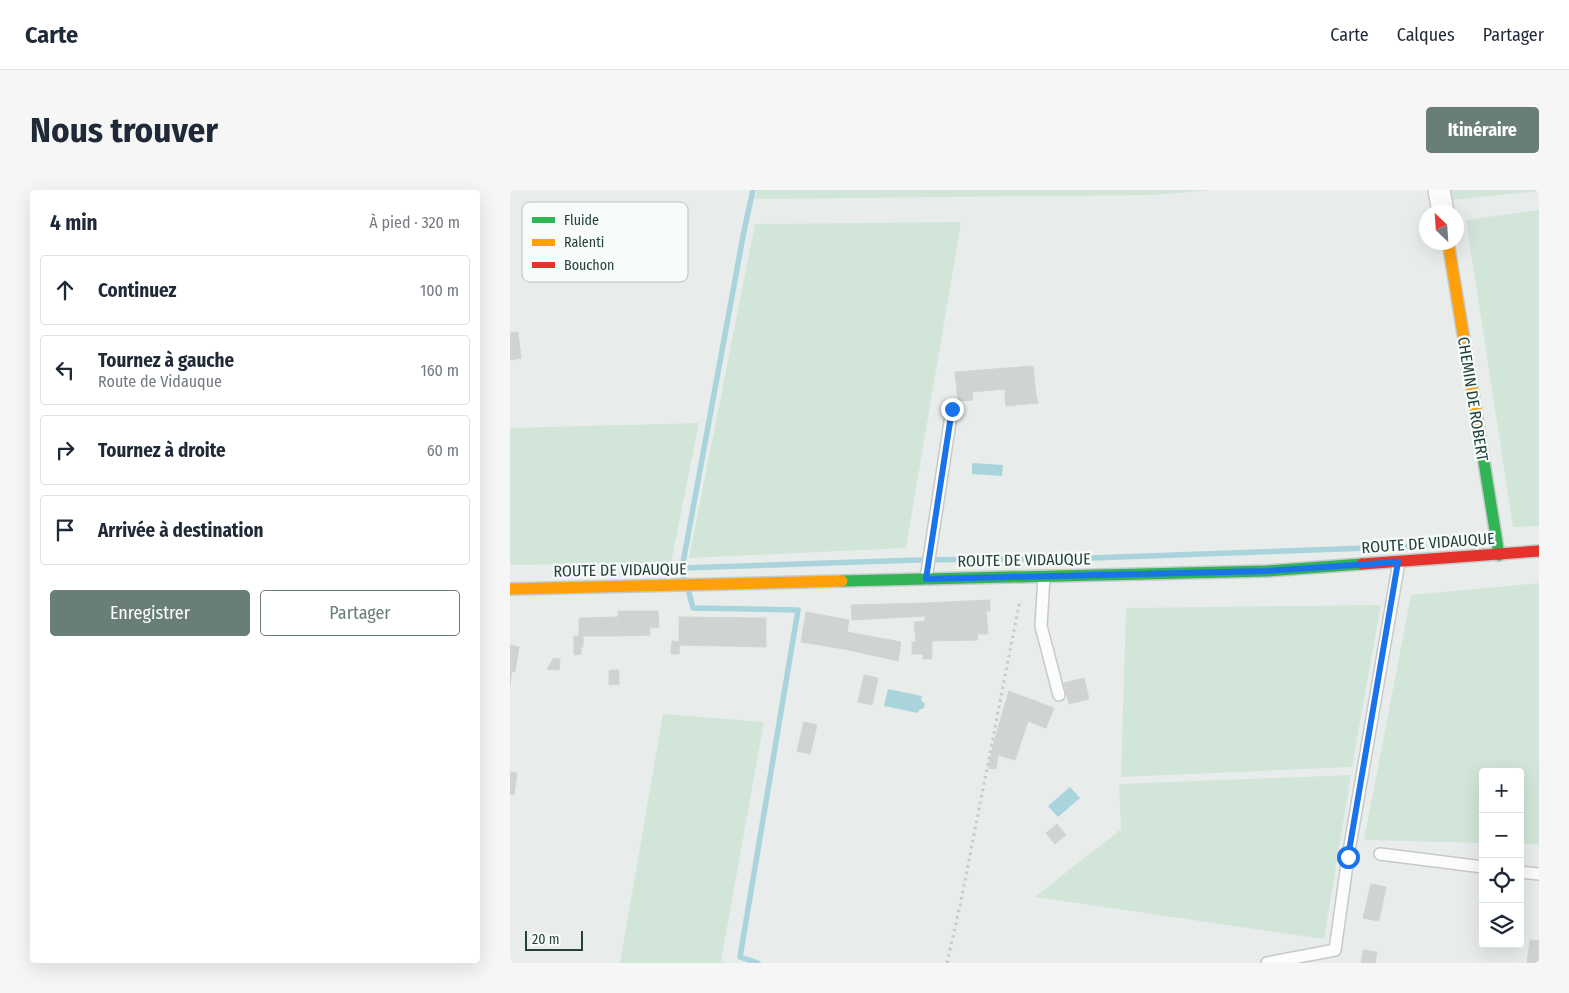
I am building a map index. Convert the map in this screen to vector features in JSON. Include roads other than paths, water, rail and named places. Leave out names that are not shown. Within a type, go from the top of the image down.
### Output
[{"type":"street","points":[[1439,190],[1442,205]]},
{"type":"street","name":"CHEMIN DE ROBERT","points":[[1449,250],[1498,555]]},
{"type":"street","name":"ROUTE DE VIDAUQUE","points":[[510,589],[1267,571],[1539,551]]},
{"type":"lane","points":[[926,579],[952,409]]},
{"type":"lane","points":[[1267,963],[1335,950],[1348,857],[1398,562]]},
{"type":"lane","points":[[1044,576],[1041,626],[1059,695]]},
{"type":"lane","points":[[1380,854],[1479,866]]},
{"type":"lane","points":[[1524,872],[1539,874]]},
{"type":"water","points":[[972,463],[1003,465],[1002,476],[972,474]]},
{"type":"water","points":[[888,689],[922,696],[921,700],[925,704],[924,708],[919,710],[918,713],[884,706]]},
{"type":"water","points":[[1070,787],[1080,798],[1058,817],[1048,806]]},
{"type":"waterway","points":[[684,577],[682,568],[753,190]]},
{"type":"waterway","points":[[682,568],[917,560],[1091,558],[1424,546]]},
{"type":"waterway","points":[[689,593],[693,608],[798,610],[740,957],[758,963]]}]
